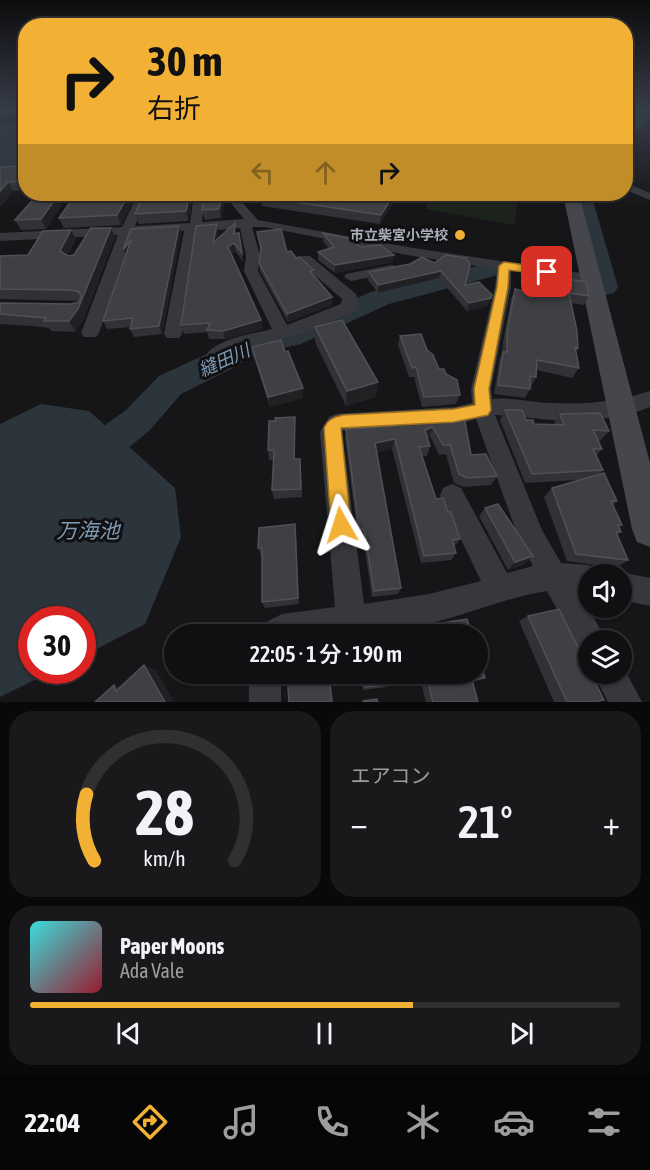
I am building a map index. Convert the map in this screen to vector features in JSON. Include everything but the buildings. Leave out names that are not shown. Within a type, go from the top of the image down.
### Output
[{"type":"street","points":[[633,189],[650,197]]},
{"type":"street","points":[[90,333],[127,229],[140,201]]},
{"type":"street","points":[[173,334],[190,232],[195,225],[198,201]]},
{"type":"street","points":[[235,201],[236,206],[249,223],[253,254],[251,272],[282,333]]},
{"type":"street","points":[[572,201],[650,529]]},
{"type":"street","points":[[52,233],[63,217]]},
{"type":"street","points":[[2,239],[52,233],[249,223],[289,226],[407,251],[589,278]]},
{"type":"street","points":[[80,250],[90,231]]},
{"type":"street","points":[[351,277],[403,267],[407,251]]},
{"type":"street","points":[[213,358],[236,344],[296,329],[349,307],[350,298],[305,259]]},
{"type":"street","points":[[504,266],[503,287],[481,389],[483,410],[532,539],[585,630]]},
{"type":"street","points":[[351,618],[332,428],[336,423],[454,416],[509,407],[552,412],[622,408],[650,399]]},
{"type":"street","points":[[452,496],[500,589]]},
{"type":"street","points":[[313,624],[399,614],[450,604],[536,578],[578,577]]},
{"type":"street","points":[[632,588],[650,592]]},
{"type":"street","points":[[265,684],[266,702]]},
{"type":"street","points":[[616,684],[626,702]]},
{"type":"shaded area","points":[[429,201],[518,201],[514,225],[425,209]]},
{"type":"water","points":[[0,143],[18,143],[18,169],[7,170],[5,166],[0,167]]},
{"type":"water","name":"万海池","points":[[41,404],[89,411],[175,488],[181,537],[145,624],[96,649],[96,606],[18,606],[18,684],[26,684],[0,697],[0,424]]},
{"type":"waterway","name":"縫田川","points":[[584,201],[605,287]]},
{"type":"waterway","name":"縫田川","points":[[86,460],[138,420],[170,385],[222,360],[235,351],[260,342],[291,337],[380,298],[489,270]]},
{"type":"place","name":"市立柴宮小学校","points":[[460,235]]},
{"type":"route","points":[[341,525],[331,432],[336,423],[454,416],[483,410],[481,389],[496,308],[503,287],[504,266],[547,272]]}]
